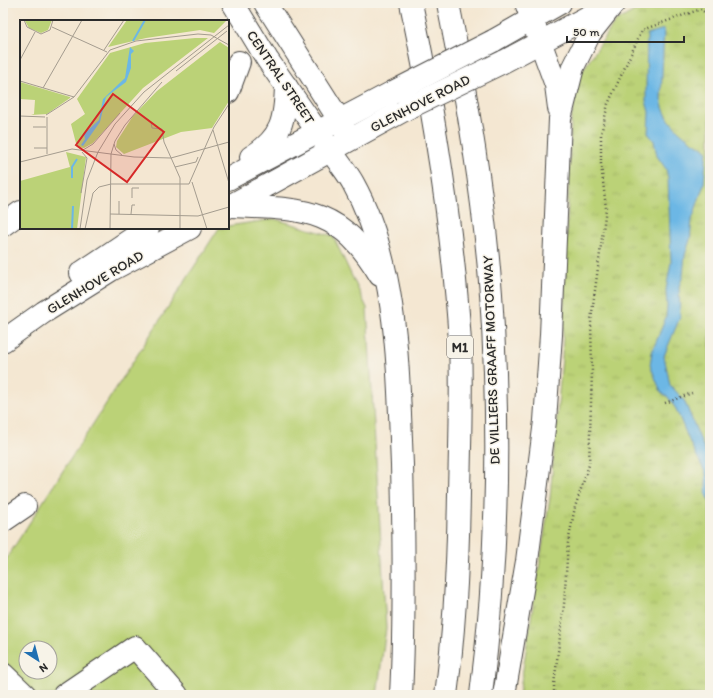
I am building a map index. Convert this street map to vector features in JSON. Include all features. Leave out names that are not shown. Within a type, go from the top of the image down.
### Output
[{"type":"main road","name":"CENTRAL STREET","points":[[233,3],[267,59],[318,133],[340,137]]},
{"type":"main road","name":"CENTRAL STREET","points":[[265,3],[340,137]]},
{"type":"main road","name":"M1","points":[[411,3],[429,88],[453,261],[460,344],[458,545],[450,667],[446,695]]},
{"type":"main road","name":"DE VILLIERS GRAAFF MOTORWAY","points":[[448,3],[464,82],[482,208],[491,294],[496,443],[494,540],[490,615],[481,695]]},
{"type":"main road","name":"GLENHOVE ROAD","points":[[340,137],[391,93],[493,41],[529,11],[560,3]]},
{"type":"main road","points":[[560,119],[573,67],[590,33],[614,3]]},
{"type":"main road","name":"GLENHOVE ROAD","points":[[229,206],[340,137],[406,109],[503,62],[614,3]]},
{"type":"main road","points":[[504,695],[527,560],[545,421],[551,335],[560,119],[556,85],[529,11]]},
{"type":"main road","points":[[229,89],[239,62]]},
{"type":"main road","points":[[229,179],[238,167],[266,148],[272,141],[282,119],[286,105],[286,86]]},
{"type":"main road","points":[[229,179],[318,133]]},
{"type":"main road","points":[[340,137],[353,183],[360,197],[380,254],[389,291],[399,404],[403,494],[404,592],[402,695]]},
{"type":"main road","points":[[229,206],[301,210],[320,215],[340,227],[352,238],[373,264],[389,291]]},
{"type":"main road","points":[[3,225],[20,213]]},
{"type":"main road","name":"GLENHOVE ROAD","points":[[3,328],[147,229]]},
{"type":"main road","name":"GLENHOVE ROAD","points":[[3,341],[44,312],[111,270],[188,229]]},
{"type":"main road","points":[[3,521],[25,506]]},
{"type":"main road","points":[[64,695],[135,647],[177,695]]},
{"type":"main road","points":[[3,674],[25,695]]},
{"type":"path","points":[[554,695],[554,684],[564,605],[568,543],[575,506],[589,465],[592,372],[591,320],[606,208],[601,164],[601,134],[608,104],[642,30],[701,9],[710,17]]},
{"type":"path","points":[[665,403],[692,393]]},
{"type":"green space","points":[[648,3],[703,3],[710,9],[710,695],[519,695],[550,498],[562,358],[571,121],[579,76],[615,22]]},
{"type":"green space","points":[[275,219],[333,236],[367,308],[386,628],[377,695],[3,695],[3,564],[218,229],[229,229],[229,226]]},
{"type":"water","points":[[664,29],[661,99],[663,108],[672,123],[684,136],[707,150],[704,184],[692,220],[690,240],[685,255],[683,276],[679,286],[680,317],[664,356],[670,385],[684,400],[710,463],[710,503],[706,493],[706,474],[691,445],[676,409],[668,397],[661,392],[650,365],[652,352],[666,317],[666,290],[671,262],[668,178],[666,169],[657,156],[654,141],[648,133],[649,112],[646,101],[647,34]]}]
